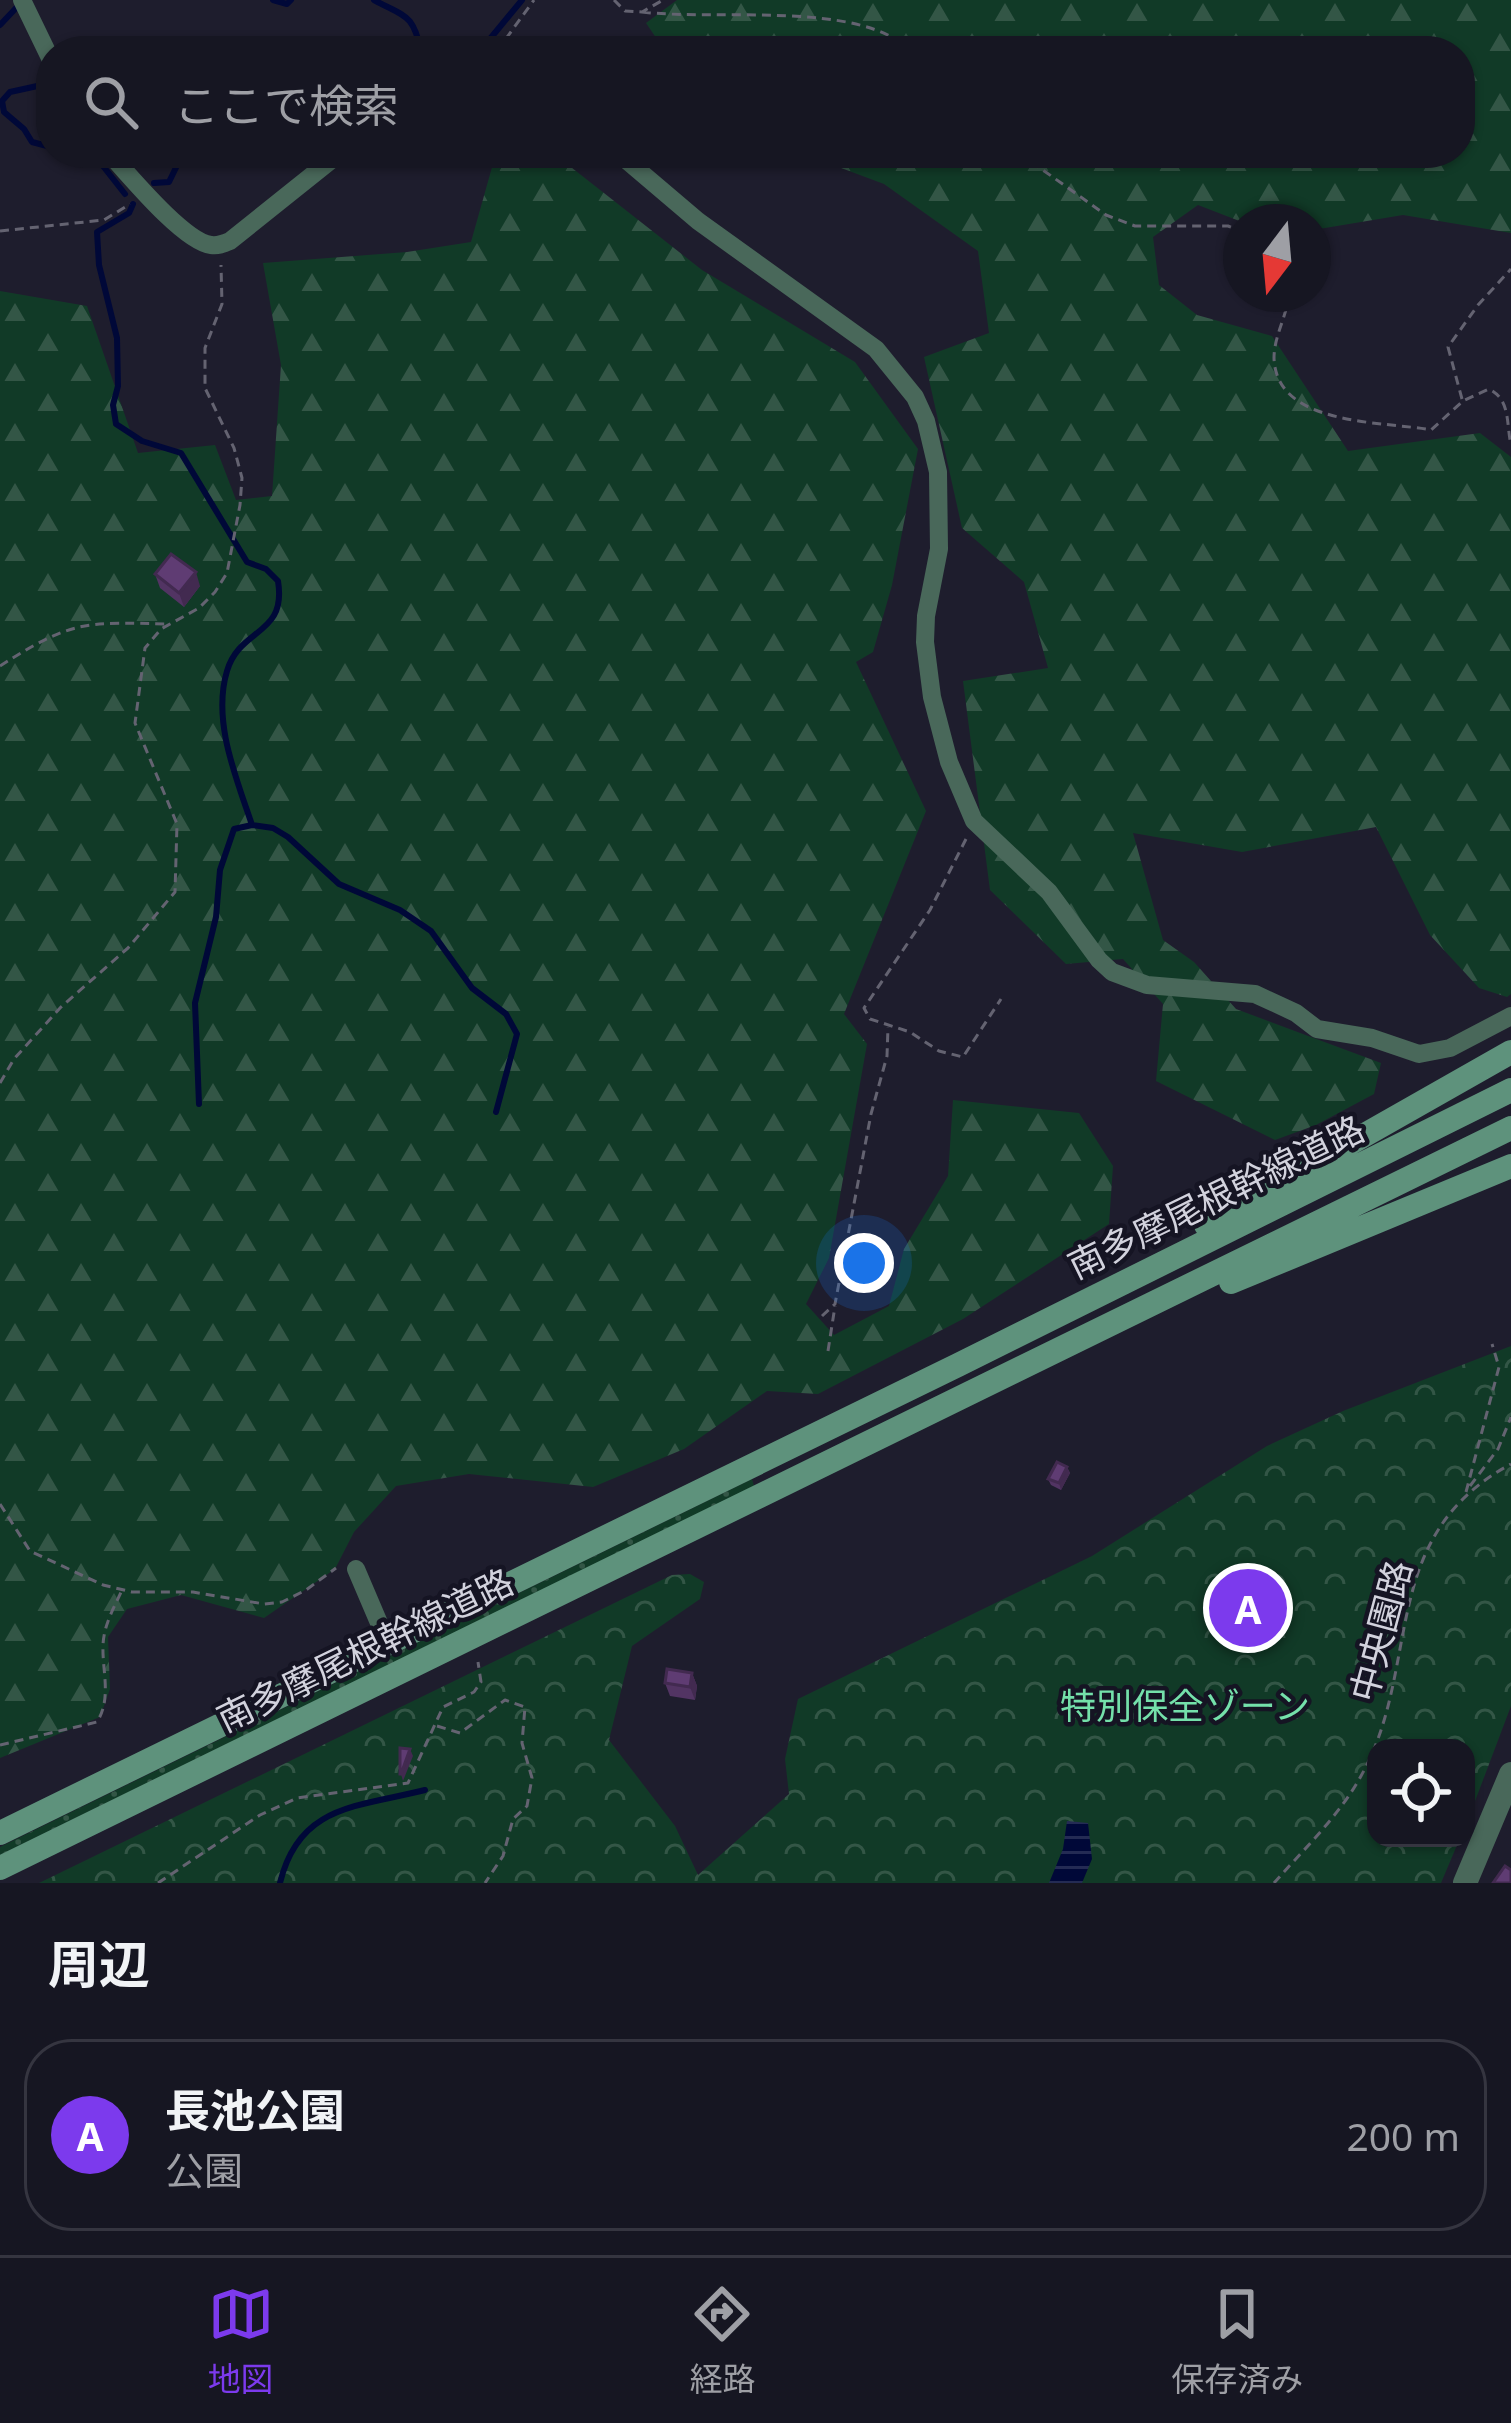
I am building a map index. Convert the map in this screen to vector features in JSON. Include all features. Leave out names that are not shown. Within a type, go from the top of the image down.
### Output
[{"type":"main road","points":[[958,1366],[1511,1052]]},
{"type":"main road","name":"南多摩尾根幹線道路","points":[[0,1833],[958,1366],[1511,1090]]},
{"type":"main road","name":"南多摩尾根幹線道路","points":[[0,1868],[1511,1128]]},
{"type":"main road","points":[[1039,1362],[1511,1166]]},
{"type":"street","points":[[22,0],[39,36]]},
{"type":"street","points":[[123,168],[183,228],[215,246],[230,241],[321,168]]},
{"type":"street","points":[[636,168],[712,232],[876,349],[915,397],[934,448],[940,497],[938,549],[926,616],[927,670],[949,762],[974,821],[1049,892],[1099,960],[1127,979],[1168,988],[1255,994],[1296,1013],[1317,1029],[1372,1038],[1419,1054],[1450,1048],[1511,1016]]},
{"type":"street","points":[[351,1567],[388,1644]]},
{"type":"street","points":[[1465,1883],[1511,1774]]},
{"type":"path","points":[[508,36],[534,0]]},
{"type":"path","points":[[614,0],[625,11],[670,15],[822,10]]},
{"type":"path","points":[[643,12],[663,0]]},
{"type":"path","points":[[855,15],[900,36]]},
{"type":"path","points":[[1040,168],[1106,215],[1135,226],[1223,226]]},
{"type":"path","points":[[0,231],[104,220],[145,191]]},
{"type":"path","points":[[0,1083],[14,1059],[62,1007],[128,948],[175,892],[177,824],[135,723],[145,648],[161,629],[199,608],[226,573],[240,505],[242,478],[234,448],[205,388],[205,348],[222,304],[224,283],[215,246]]},
{"type":"path","points":[[1462,401],[1448,347],[1511,269]]},
{"type":"path","points":[[1285,312],[1274,360],[1296,401],[1350,422],[1431,430],[1462,401],[1490,389],[1501,394],[1507,408],[1511,445]]},
{"type":"path","points":[[0,665],[62,630],[87,622],[171,624]]},
{"type":"path","points":[[974,821],[930,910],[863,1008],[870,1019],[910,1032],[939,1052],[963,1057],[1001,999]]},
{"type":"path","points":[[828,1351],[871,1114],[887,1056],[888,1025]]},
{"type":"path","points":[[822,1316],[835,1304]]},
{"type":"path","points":[[1466,1493],[1499,1367],[1492,1344]]},
{"type":"path","points":[[1466,1493],[1498,1449],[1511,1417]]},
{"type":"path","name":"中央園路","points":[[1274,1883],[1334,1816],[1362,1776],[1388,1697],[1416,1571],[1438,1531],[1466,1493],[1511,1464]]},
{"type":"path","points":[[0,1504],[30,1551],[122,1590],[194,1592],[264,1604],[294,1596],[351,1567]]},
{"type":"path","points":[[0,1745],[97,1722],[106,1695],[106,1625],[122,1590]]},
{"type":"path","points":[[158,1883],[260,1815],[296,1798],[408,1783],[443,1707],[474,1692],[481,1682],[478,1662]]},
{"type":"path","points":[[436,1725],[460,1733],[505,1700],[525,1707],[522,1743],[532,1778],[527,1806],[513,1819],[503,1856],[485,1883]]},
{"type":"green space","points":[[677,0],[1511,0],[1511,233],[1403,215],[1331,227],[1331,204],[1223,204],[1223,215],[1198,205],[1153,237],[1159,285],[1197,315],[1272,336],[1348,451],[1480,433],[1511,457],[1511,994],[1507,997],[1479,988],[1430,935],[1376,827],[1242,852],[1133,833],[1163,940],[1194,962],[1236,1009],[1381,1063],[1374,1094],[1316,1125],[1275,1140],[1156,1081],[1163,1004],[1123,959],[1066,964],[990,890],[963,681],[1048,668],[1024,582],[962,528],[924,357],[989,333],[978,251],[884,184],[841,168],[1475,168],[1475,36],[655,36],[646,23]]},
{"type":"green space","points":[[492,168],[572,168],[702,270],[855,362],[918,449],[892,585],[873,652],[856,662],[926,811],[844,1014],[867,1044],[829,1258],[806,1304],[834,1335],[889,1306],[904,1249],[948,1176],[953,1100],[1079,1113],[1113,1166],[1109,1224],[963,1319],[818,1394],[767,1391],[684,1449],[593,1487],[469,1474],[396,1486],[354,1532],[335,1569],[264,1618],[181,1595],[127,1609],[108,1637],[110,1689],[100,1717],[0,1758],[0,291],[87,306],[138,453],[215,445],[236,500],[272,496],[281,365],[263,263],[471,242]]},
{"type":"green space","name":"特別保全ゾーン","points":[[1511,1346],[1511,1706],[1475,1801],[1475,1739],[1367,1739],[1367,1847],[1456,1847],[1441,1883],[39,1883],[672,1575],[690,1574],[704,1582],[700,1599],[632,1646],[609,1740],[675,1826],[698,1875],[789,1794],[785,1759],[798,1699],[1092,1556],[1267,1446]]},
{"type":"green space","points":[[752,1479],[754,1486],[0,1855],[0,1847]]},
{"type":"shaded area","points":[[1067,1821],[1088,1823],[1092,1859],[1082,1883],[1049,1883],[1063,1849]]},
{"type":"building","points":[[171,554],[196,572],[179,593],[155,574]]},
{"type":"building","points":[[1057,1462],[1067,1467],[1059,1483],[1048,1479]]},
{"type":"building","points":[[667,1669],[692,1673],[690,1687],[665,1683]]},
{"type":"building","points":[[400,1748],[410,1749],[401,1774],[400,1774]]},
{"type":"building","points":[[1505,1866],[1511,1870],[1511,1883],[1493,1883]]},
{"type":"waterway","points":[[273,0],[287,4],[291,0]]},
{"type":"waterway","points":[[374,0],[411,23],[417,36]]},
{"type":"waterway","points":[[492,36],[522,0]]},
{"type":"waterway","points":[[0,25],[17,7]]},
{"type":"waterway","points":[[36,86],[10,92],[2,101],[4,112],[36,143]]},
{"type":"waterway","points":[[105,168],[125,194]]},
{"type":"waterway","points":[[154,183],[169,182],[176,168]]},
{"type":"waterway","points":[[133,204],[129,213],[97,232],[99,265],[117,338],[116,424],[142,441],[181,453],[247,562],[266,569],[278,581],[276,612],[233,657],[223,690],[228,749],[252,825]]},
{"type":"waterway","points":[[199,1104],[195,1003],[216,917],[220,870],[234,829],[252,825],[273,828],[339,884],[400,910],[431,931],[472,988],[506,1014],[517,1034],[496,1112]]},
{"type":"waterway","points":[[280,1883],[289,1857],[317,1823],[355,1806],[425,1790]]},
{"type":"place","name":"長池公園","points":[[1248,1608]]}]
